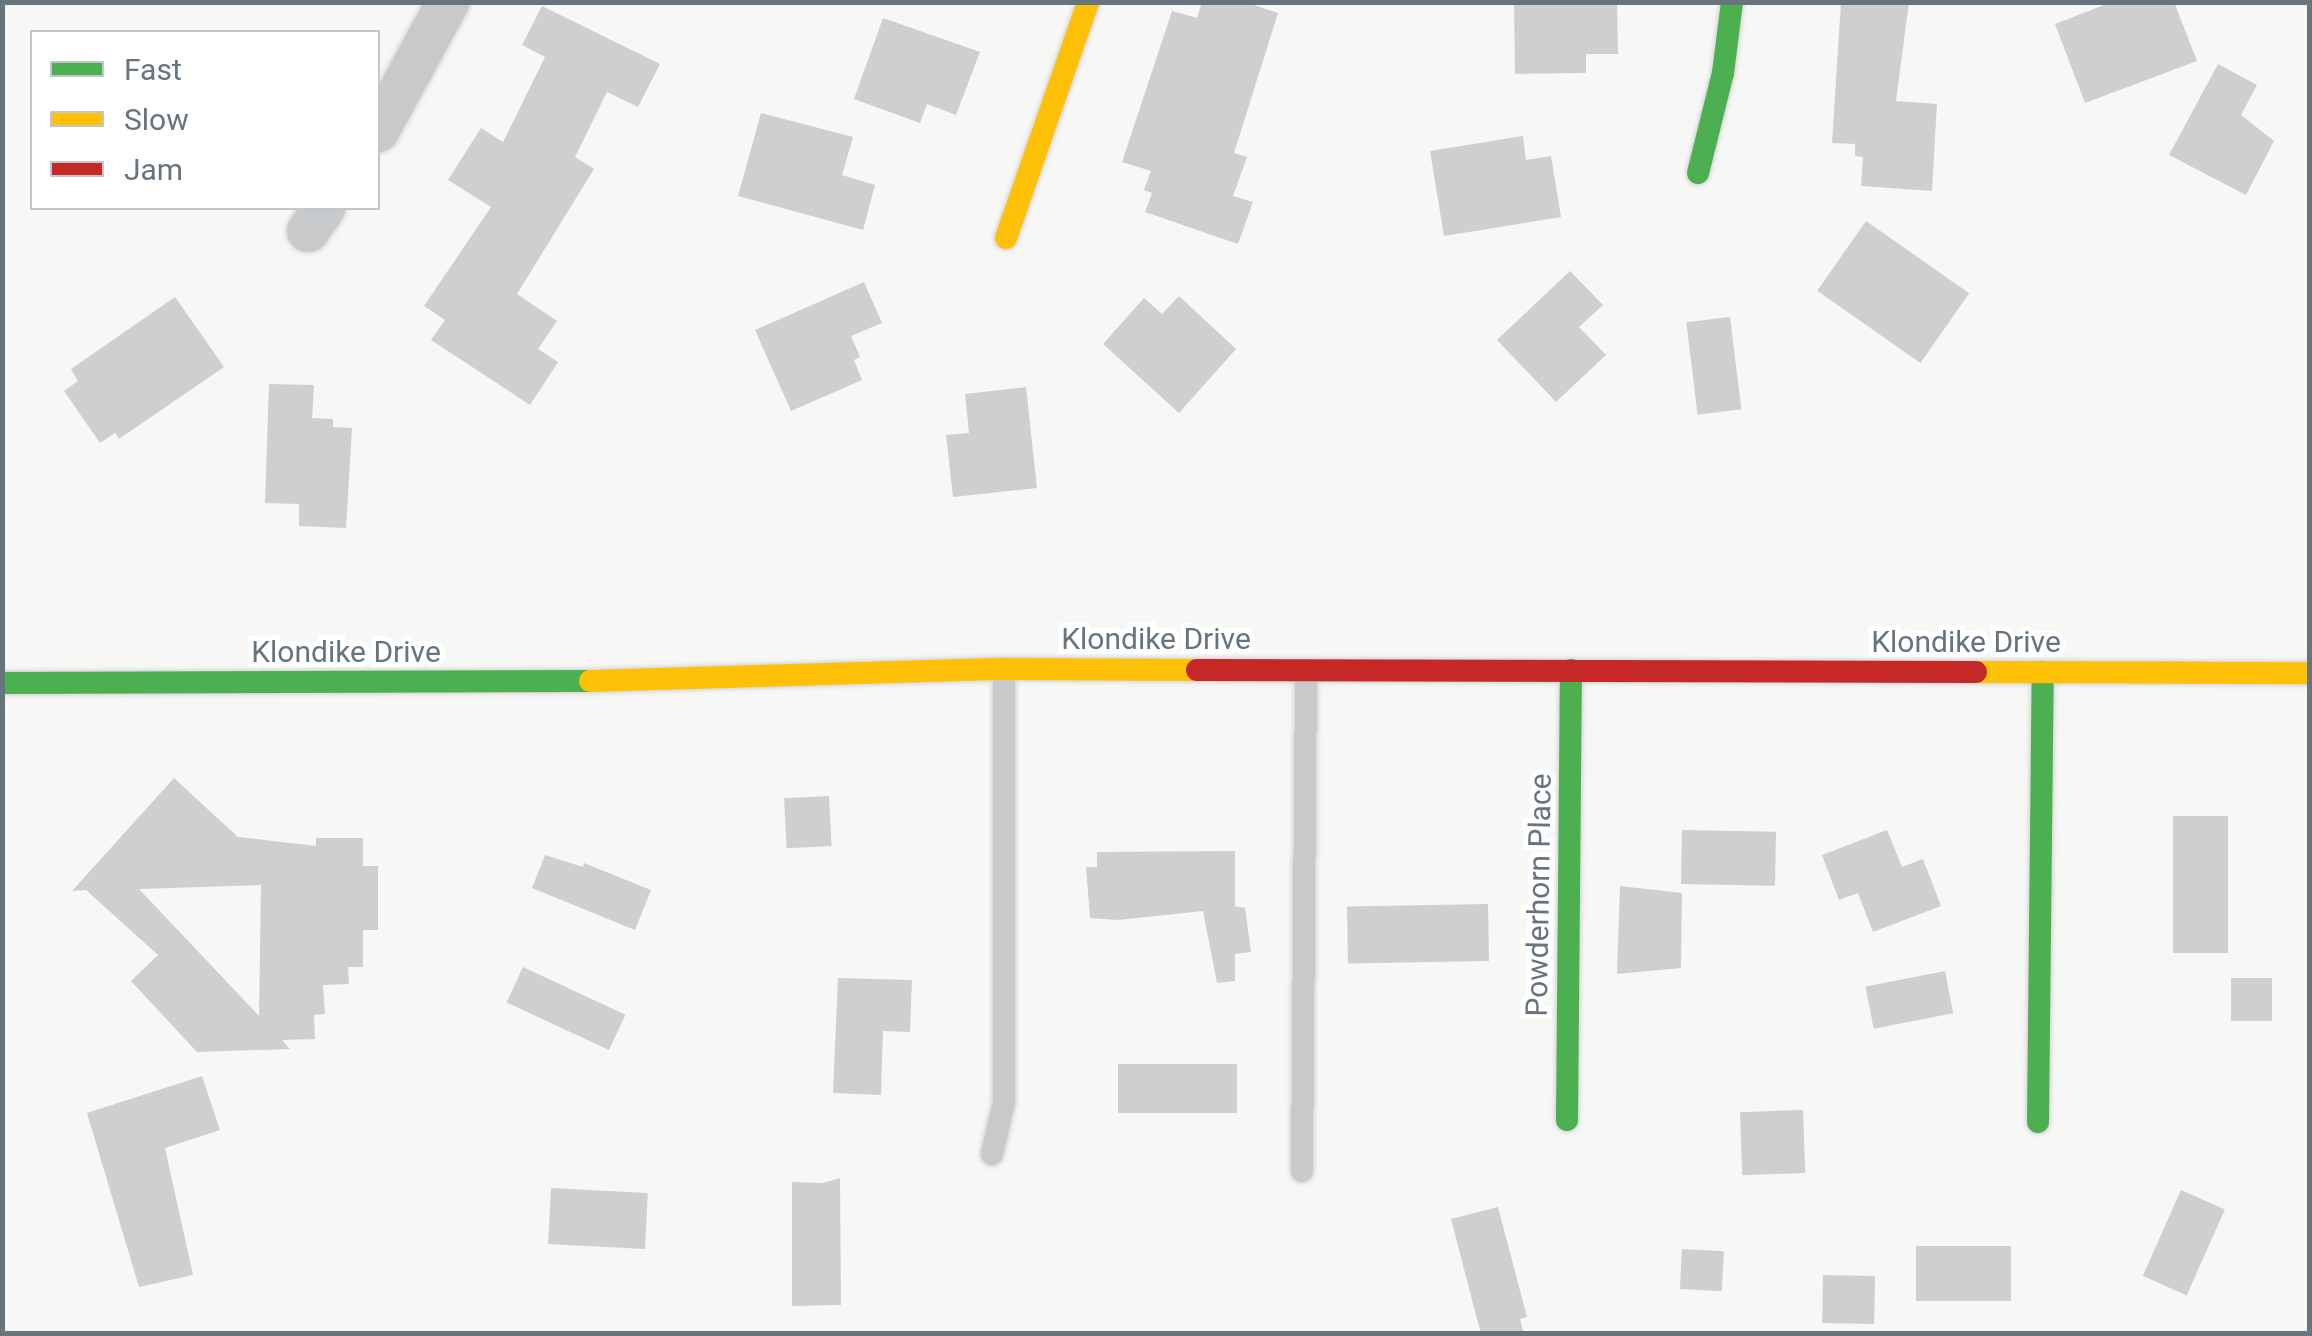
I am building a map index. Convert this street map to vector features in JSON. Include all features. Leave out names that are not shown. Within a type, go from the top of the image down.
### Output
[{"type":"street","points":[[380,128],[448,2]]},
{"type":"street","points":[[1006,238],[1088,2]]},
{"type":"street","points":[[1698,172],[1723,73],[1732,2]]},
{"type":"street","name":"Klondike Drive","points":[[2,683],[707,681],[1004,669],[2310,673]]},
{"type":"street","name":"Powderhorn Place","points":[[1567,1120],[1571,670]]},
{"type":"street","points":[[2038,1122],[2043,672]]},
{"type":"lane","points":[[992,1154],[1004,1102],[1004,669]]},
{"type":"lane","points":[[1302,1172],[1306,670]]},
{"type":"building","points":[[1202,2],[1245,2],[1278,13],[1234,153],[1247,157],[1233,196],[1253,202],[1238,244],[1145,212],[1152,193],[1144,190],[1151,171],[1122,162],[1172,11],[1197,18]]},
{"type":"building","points":[[1514,2],[1617,2],[1618,54],[1586,54],[1586,73],[1515,74]]},
{"type":"building","points":[[1841,2],[1909,2],[1896,101],[1937,104],[1932,191],[1861,186],[1863,157],[1855,156],[1855,144],[1832,143]]},
{"type":"building","points":[[2112,2],[2174,2],[2197,61],[2085,103],[2055,24]]},
{"type":"building","points":[[542,6],[660,64],[638,107],[607,92],[575,157],[594,169],[517,294],[557,321],[538,349],[558,362],[530,405],[431,340],[445,320],[424,306],[491,207],[448,180],[481,128],[503,142],[545,57],[522,45]]},
{"type":"building","points":[[883,18],[980,52],[956,115],[927,104],[920,123],[854,99]]},
{"type":"building","points":[[2218,64],[2257,85],[2241,115],[2274,141],[2246,195],[2169,155]]},
{"type":"building","points":[[761,113],[853,137],[842,175],[875,185],[863,230],[738,196]]},
{"type":"building","points":[[1523,136],[1526,160],[1551,156],[1561,217],[1444,236],[1430,151]]},
{"type":"building","points":[[1866,221],[1969,293],[1920,363],[1817,291]]},
{"type":"building","points":[[1570,271],[1603,305],[1579,327],[1606,355],[1556,402],[1497,340]]},
{"type":"building","points":[[864,282],[882,323],[851,336],[860,357],[854,360],[862,380],[791,411],[755,330]]},
{"type":"building","points":[[1179,296],[1236,349],[1179,413],[1103,344],[1144,298],[1162,314]]},
{"type":"building","points":[[175,297],[224,367],[119,439],[115,433],[100,443],[64,391],[78,381],[71,369]]},
{"type":"building","points":[[1730,317],[1741,409],[1698,415],[1686,322]]},
{"type":"building","points":[[269,384],[314,385],[312,418],[333,419],[333,427],[352,428],[346,528],[299,526],[299,504],[265,503]]},
{"type":"building","points":[[1026,387],[1037,488],[953,497],[946,435],[969,433],[965,394]]},
{"type":"building","points":[[174,778],[238,837],[316,846],[316,838],[363,838],[363,866],[378,866],[378,930],[363,930],[363,967],[348,967],[349,984],[323,985],[325,1014],[314,1015],[315,1039],[282,1040],[290,1049],[197,1052],[131,981],[158,955],[86,890],[72,891]],"holes":[[[261,885],[259,1016],[139,889]]]},
{"type":"building","points":[[829,796],[832,846],[787,848],[784,798]]},
{"type":"building","points":[[2173,816],[2228,816],[2228,953],[2173,953]]},
{"type":"building","points":[[1682,830],[1776,832],[1775,886],[1681,884]]},
{"type":"building","points":[[1887,830],[1902,867],[1923,859],[1941,906],[1873,932],[1858,893],[1839,900],[1822,855]]},
{"type":"building","points":[[1235,851],[1235,906],[1245,908],[1251,952],[1235,954],[1235,981],[1217,983],[1203,911],[1118,920],[1090,918],[1086,867],[1097,867],[1097,852]]},
{"type":"building","points":[[545,855],[583,867],[584,863],[651,890],[635,930],[532,888]]},
{"type":"building","points":[[1620,886],[1682,893],[1681,968],[1617,974]]},
{"type":"building","points":[[1488,904],[1489,961],[1348,963],[1347,906]]},
{"type":"building","points":[[523,967],[625,1015],[609,1050],[507,1002]]},
{"type":"building","points":[[1945,971],[1953,1013],[1874,1029],[1865,986]]},
{"type":"building","points":[[838,978],[912,980],[910,1032],[883,1031],[881,1095],[833,1093]]},
{"type":"building","points":[[2231,978],[2272,978],[2272,1021],[2231,1021]]},
{"type":"building","points":[[1118,1064],[1237,1064],[1237,1113],[1118,1113]]},
{"type":"building","points":[[202,1076],[220,1130],[165,1148],[193,1275],[139,1287],[87,1113]]},
{"type":"building","points":[[1803,1110],[1805,1173],[1742,1175],[1740,1112]]},
{"type":"building","points":[[840,1178],[841,1305],[792,1306],[792,1182],[823,1183]]},
{"type":"building","points":[[551,1188],[648,1193],[645,1249],[548,1244]]},
{"type":"building","points":[[2181,1190],[2225,1210],[2187,1295],[2143,1276]]},
{"type":"building","points":[[1498,1207],[1527,1317],[1520,1319],[1524,1334],[1481,1334],[1451,1219]]},
{"type":"building","points":[[1916,1246],[2011,1246],[2011,1301],[1916,1301]]},
{"type":"building","points":[[1682,1249],[1724,1251],[1722,1291],[1680,1289]]},
{"type":"building","points":[[1823,1275],[1875,1276],[1874,1324],[1822,1323]]},
{"type":"traffic: fast","points":[[1698,173],[1723,73],[1732,2]]},
{"type":"traffic: fast","points":[[1567,1120],[1571,670]]},
{"type":"traffic: fast","points":[[2038,1122],[2043,672]]},
{"type":"traffic: fast","points":[[2,683],[590,681]]},
{"type":"traffic: slow","points":[[1006,238],[1088,2]]},
{"type":"traffic: slow","points":[[590,681],[1004,669],[1197,670]]},
{"type":"traffic: slow","points":[[1976,672],[2310,673]]},
{"type":"traffic: jam","points":[[1197,670],[1976,672]]}]
